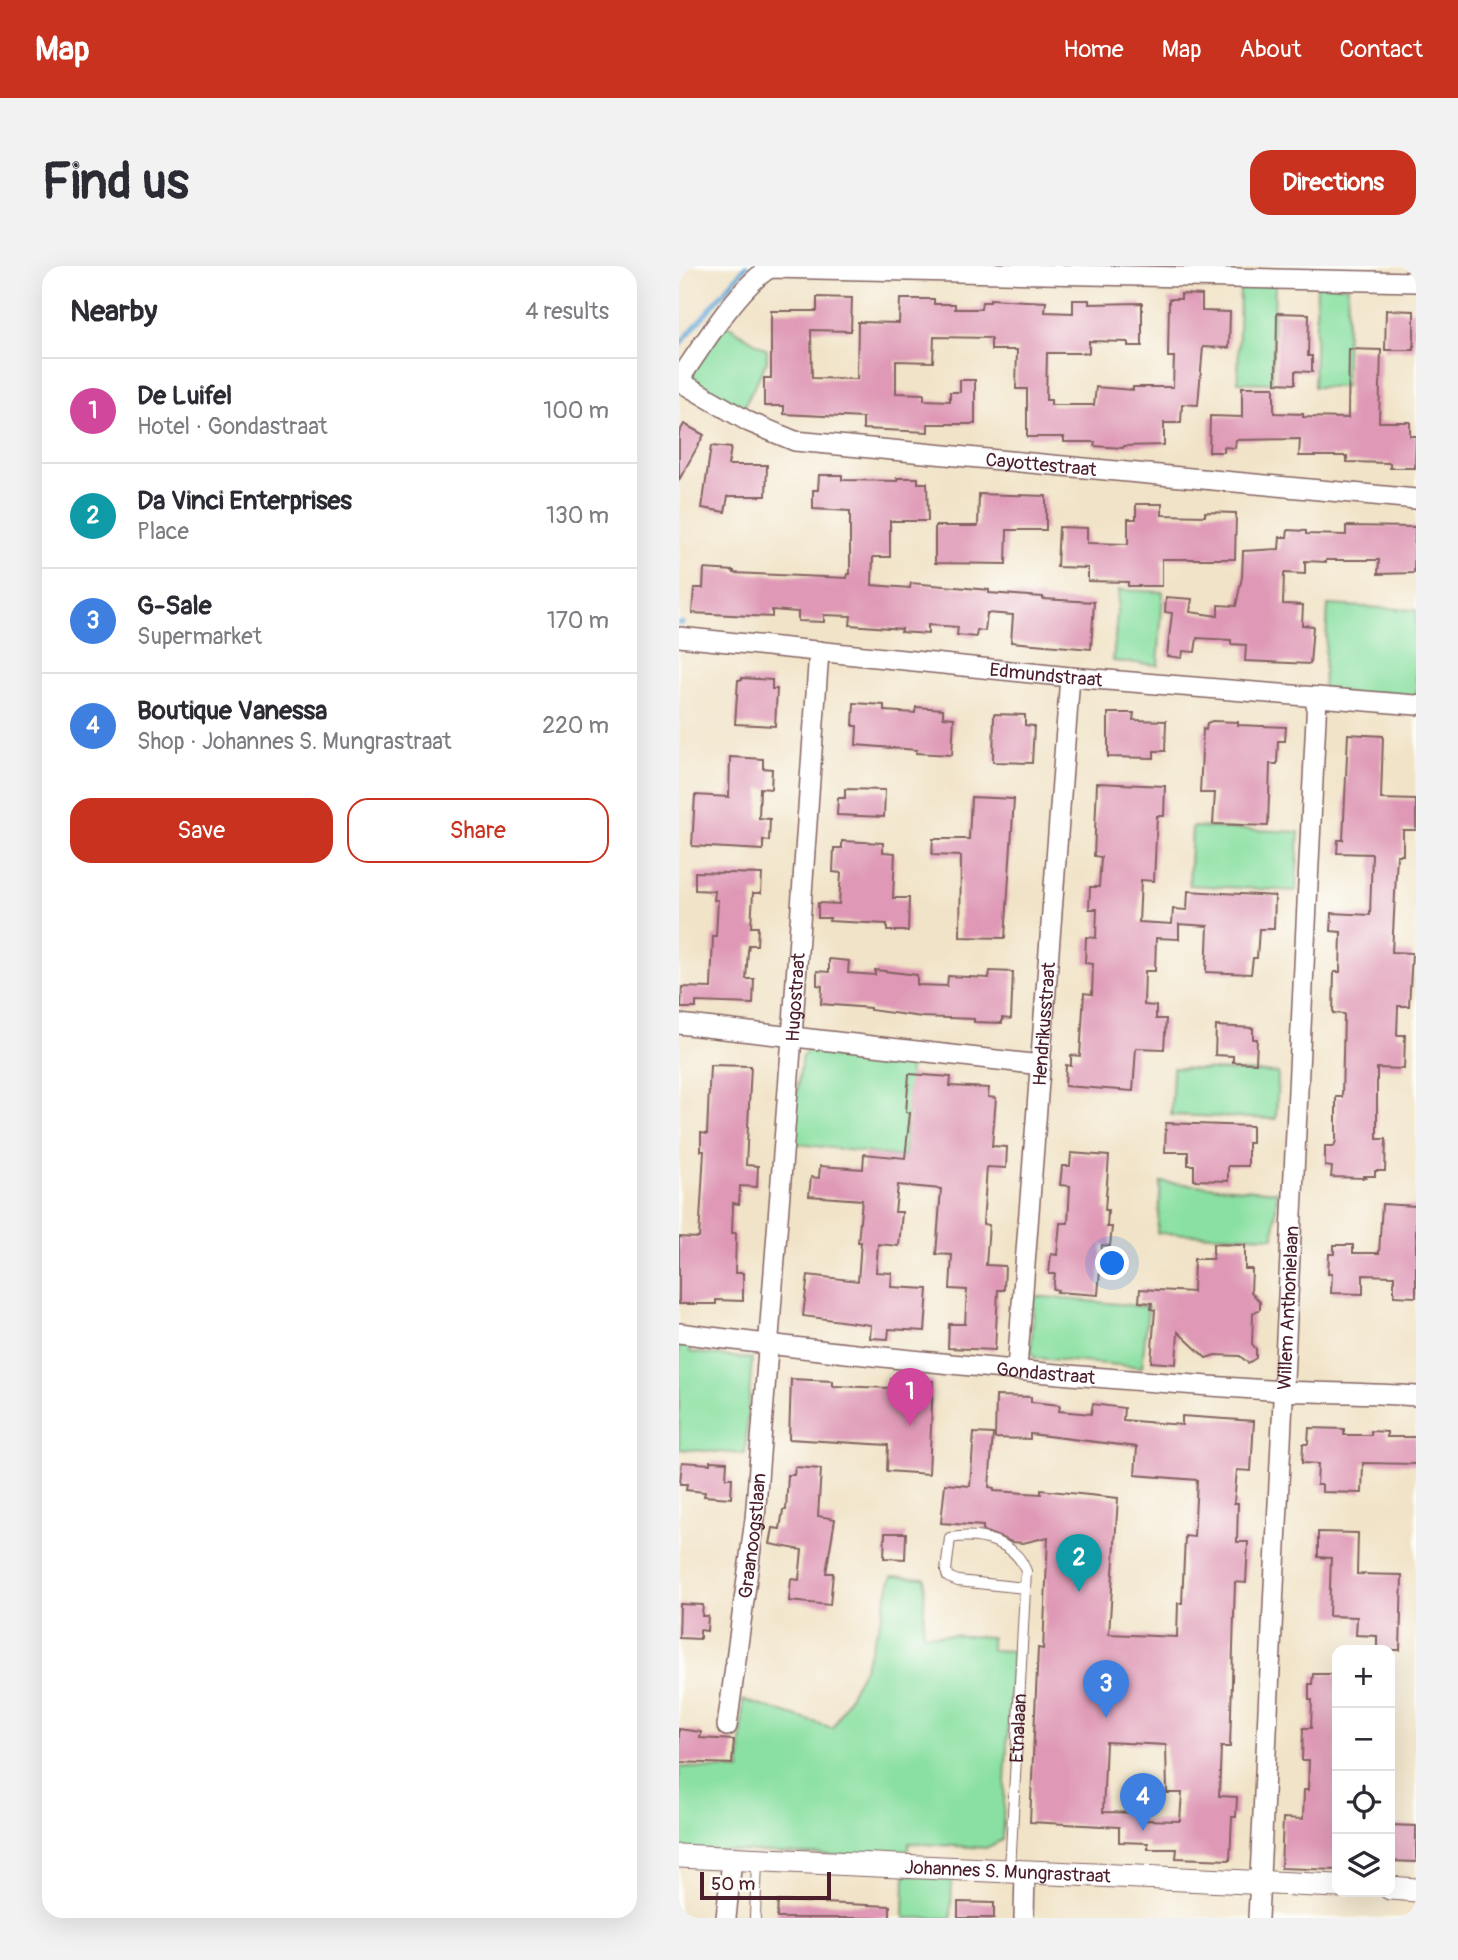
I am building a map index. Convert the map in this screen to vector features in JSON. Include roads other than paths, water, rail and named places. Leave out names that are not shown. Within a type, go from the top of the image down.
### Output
[{"type":"street","points":[[679,381],[716,325],[760,274],[770,267],[1416,282]]},
{"type":"street","name":"Cayottestraat","points":[[679,381],[748,422],[795,440],[1416,499]]},
{"type":"street","name":"Edmundstraat","points":[[679,637],[1070,677],[1416,705]]},
{"type":"street","name":"Hugostraat","points":[[769,1345],[819,652]]},
{"type":"street","name":"Hendrikusstraat","points":[[1017,1369],[1070,677]]},
{"type":"street","name":"Willem Anthonielaan","points":[[1258,1918],[1317,697]]},
{"type":"street","points":[[679,1024],[1041,1065]]},
{"type":"street","name":"Gondastraat","points":[[679,1333],[769,1345],[1017,1369],[1285,1391],[1416,1396]]},
{"type":"street","name":"Graanoogstlaan","points":[[727,1726],[755,1518],[769,1345]]},
{"type":"street","name":"Johannes S. Mungrastraat","points":[[679,1856],[1332,1886]]},
{"type":"street","points":[[726,1918],[732,1859]]},
{"type":"street","name":"Etnalaan","points":[[1018,1870],[1024,1918]]},
{"type":"street","points":[[1395,1888],[1416,1889]]},
{"type":"lane","name":"Etnalaan","points":[[1018,1870],[1026,1570],[1022,1559],[1013,1549],[985,1538],[950,1538],[947,1577],[958,1581],[1025,1588]]},
{"type":"lane","points":[[755,1918],[757,1860]]},
{"type":"waterway","points":[[679,345],[746,266]]},
{"type":"place","name":"De Luifel","points":[[910,1426]]},
{"type":"place","name":"Da Vinci Enterprises","points":[[1079,1592]]},
{"type":"place","name":"G-Sale","points":[[1106,1718]]},
{"type":"place","name":"Boutique Vanessa","points":[[1143,1831]]}]
